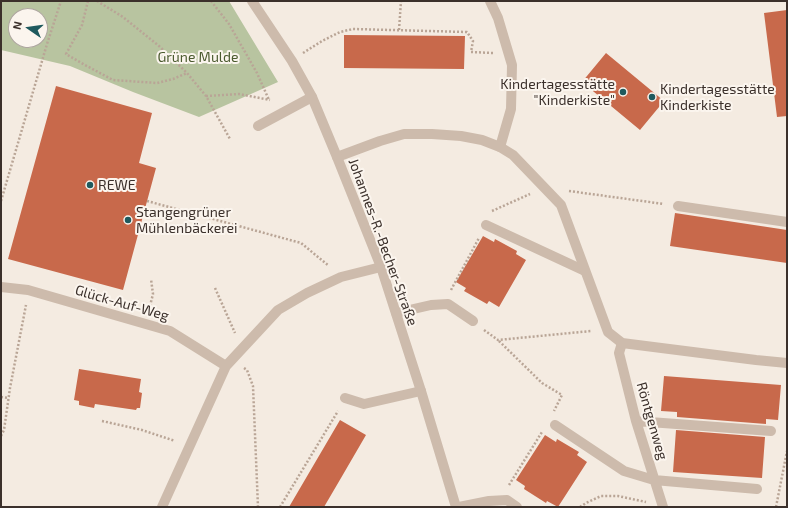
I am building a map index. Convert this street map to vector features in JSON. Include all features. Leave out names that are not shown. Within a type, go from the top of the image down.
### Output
[{"type":"street","name":"Johannes-R.-Becher-Straße","points":[[252,1],[292,61],[312,97],[337,157],[381,267],[456,507]]},
{"type":"street","points":[[490,1],[498,18],[512,65],[511,108],[500,147]]},
{"type":"street","points":[[258,126],[312,97]]},
{"type":"street","points":[[337,157],[404,134],[462,136],[482,140],[500,147],[513,155],[561,205],[608,332],[622,343],[787,363]]},
{"type":"street","points":[[678,206],[787,222]]},
{"type":"street","points":[[486,225],[586,271]]},
{"type":"street","points":[[162,507],[229,362],[278,310],[307,293],[342,277],[381,267]]},
{"type":"street","name":"Glück-Auf-Weg","points":[[1,287],[28,290],[170,331],[229,362]]},
{"type":"street","points":[[396,313],[431,305],[448,304],[473,321]]},
{"type":"street","name":"Röntgenweg","points":[[622,343],[619,353],[636,421],[663,507]]},
{"type":"street","points":[[345,398],[364,404],[421,391]]},
{"type":"street","points":[[636,421],[771,431]]},
{"type":"street","points":[[552,424],[624,471],[654,480],[757,489]]},
{"type":"street","points":[[459,507],[489,500],[507,500],[517,507]]},
{"type":"path","points":[[1,201],[61,1]]},
{"type":"path","points":[[88,1],[82,25],[66,54],[114,80],[157,83],[173,79],[186,73]]},
{"type":"path","points":[[97,1],[123,16],[159,46],[186,73],[206,96],[230,139]]},
{"type":"path","points":[[211,1],[229,24],[257,73],[269,100]]},
{"type":"path","points":[[399,30],[401,1]]},
{"type":"path","points":[[292,61],[322,40],[340,32],[353,29],[467,32],[473,41],[472,52],[509,53]]},
{"type":"path","points":[[206,96],[239,94],[269,100],[288,110]]},
{"type":"path","points":[[443,304],[486,225],[491,211],[544,188],[678,206]]},
{"type":"path","points":[[147,201],[301,243],[330,267]]},
{"type":"path","points":[[146,324],[153,294],[151,279]]},
{"type":"path","points":[[215,288],[242,348]]},
{"type":"path","points":[[1,436],[4,430],[28,290]]},
{"type":"path","points":[[473,321],[498,340],[542,383],[562,395],[552,424],[499,500]]},
{"type":"path","points":[[498,340],[607,329]]},
{"type":"path","points":[[229,362],[247,370],[253,386],[258,507]]},
{"type":"path","points":[[1,397],[9,398]]},
{"type":"path","points":[[280,507],[345,398]]},
{"type":"path","points":[[102,421],[142,430],[189,447]]},
{"type":"path","points":[[776,507],[787,451]]},
{"type":"path","points":[[580,507],[602,496],[618,496],[650,504]]},
{"type":"green space","name":"Grüne Mulde","points":[[1,1],[229,1],[278,82],[199,117],[70,66],[1,50]]},
{"type":"building","points":[[787,10],[787,116],[777,117],[764,13]]},
{"type":"building","points":[[344,35],[465,36],[464,69],[344,68]]},
{"type":"building","name":"Kindertagesstätte \"Kinderkiste\"","points":[[606,53],[664,101],[640,130],[582,82]]},
{"type":"building","name":"REWE","points":[[56,86],[152,113],[139,163],[156,168],[123,290],[8,259]]},
{"type":"building","points":[[675,213],[787,230],[787,263],[670,246]]},
{"type":"building","points":[[483,236],[494,242],[495,239],[517,251],[516,254],[526,260],[499,307],[489,301],[487,304],[464,291],[466,288],[456,282]]},
{"type":"building","points":[[79,369],[141,379],[139,392],[142,393],[140,408],[137,408],[136,410],[95,404],[94,408],[79,405],[79,401],[74,400]]},
{"type":"building","points":[[664,376],[781,385],[778,420],[766,419],[766,424],[677,417],[677,412],[661,411]]},
{"type":"building","points":[[340,420],[366,435],[324,507],[289,507]]},
{"type":"building","points":[[676,430],[765,437],[762,478],[673,472]]},
{"type":"building","points":[[545,435],[556,442],[557,439],[579,452],[577,455],[587,462],[558,507],[547,501],[546,503],[524,489],[525,486],[516,480]]},
{"type":"place","name":"Kindertagesstätte \"Kinderkiste\"","points":[[623,92]]},
{"type":"place","name":"Kindertagesstätte Kinderkiste","points":[[652,97]]},
{"type":"place","name":"REWE","points":[[90,185]]},
{"type":"place","name":"Stangengrüner Mühlenbäckerei","points":[[128,220]]}]
